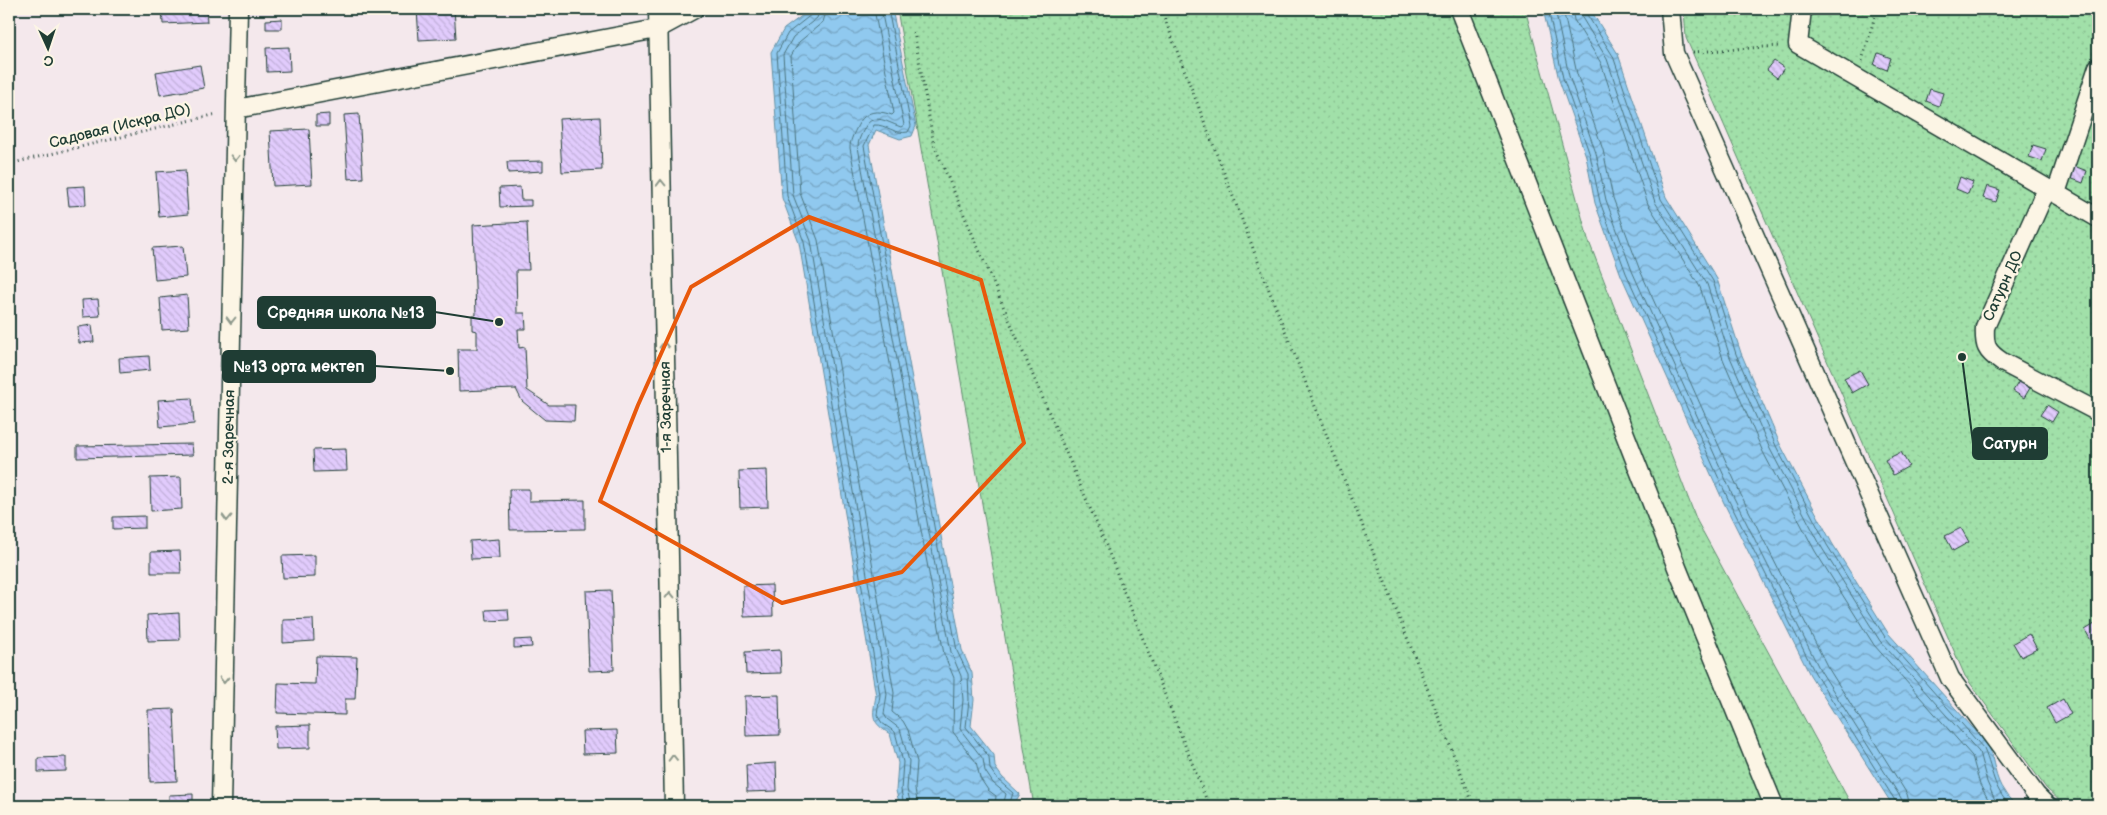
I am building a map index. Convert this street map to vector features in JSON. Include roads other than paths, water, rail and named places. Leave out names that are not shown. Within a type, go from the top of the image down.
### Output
[{"type":"street","name":"2-я Заречная","points":[[221,806],[238,9]]},
{"type":"street","name":"1-я Заречная","points":[[658,9],[674,806]]},
{"type":"street","points":[[236,109],[657,29],[694,9]]},
{"type":"street","points":[[1459,9],[1678,570],[1774,806]]},
{"type":"street","points":[[1670,9],[1674,53],[1950,678],[2036,795],[2047,806]]},
{"type":"street","points":[[1802,9],[1798,44],[2098,218]]},
{"type":"street","name":"Сатурн ДО","points":[[2098,67],[2053,192],[2042,199],[1985,327],[1984,341],[1990,354],[2002,362],[2098,412]]},
{"type":"water","points":[[811,9],[892,9],[916,126],[912,136],[900,139],[876,130],[869,145],[962,650],[972,673],[974,700],[971,726],[994,755],[995,767],[1002,777],[1020,794],[1013,806],[900,806],[896,791],[898,763],[890,734],[879,726],[874,718],[876,696],[799,243],[782,198],[771,52],[784,29]]},
{"type":"water","points":[[1543,9],[1590,9],[1618,54],[1666,197],[1717,279],[1741,353],[1780,444],[1832,543],[1888,633],[1989,746],[2001,786],[2017,806],[1893,806],[1810,675],[1724,503],[1621,275],[1595,203],[1586,156],[1559,80]]},
{"type":"place","name":"Средняя школа №13","points":[[499,322]]},
{"type":"place","name":"Сатурн","points":[[1962,357]]},
{"type":"place","name":"№13 орта мектеп","points":[[450,371]]}]
